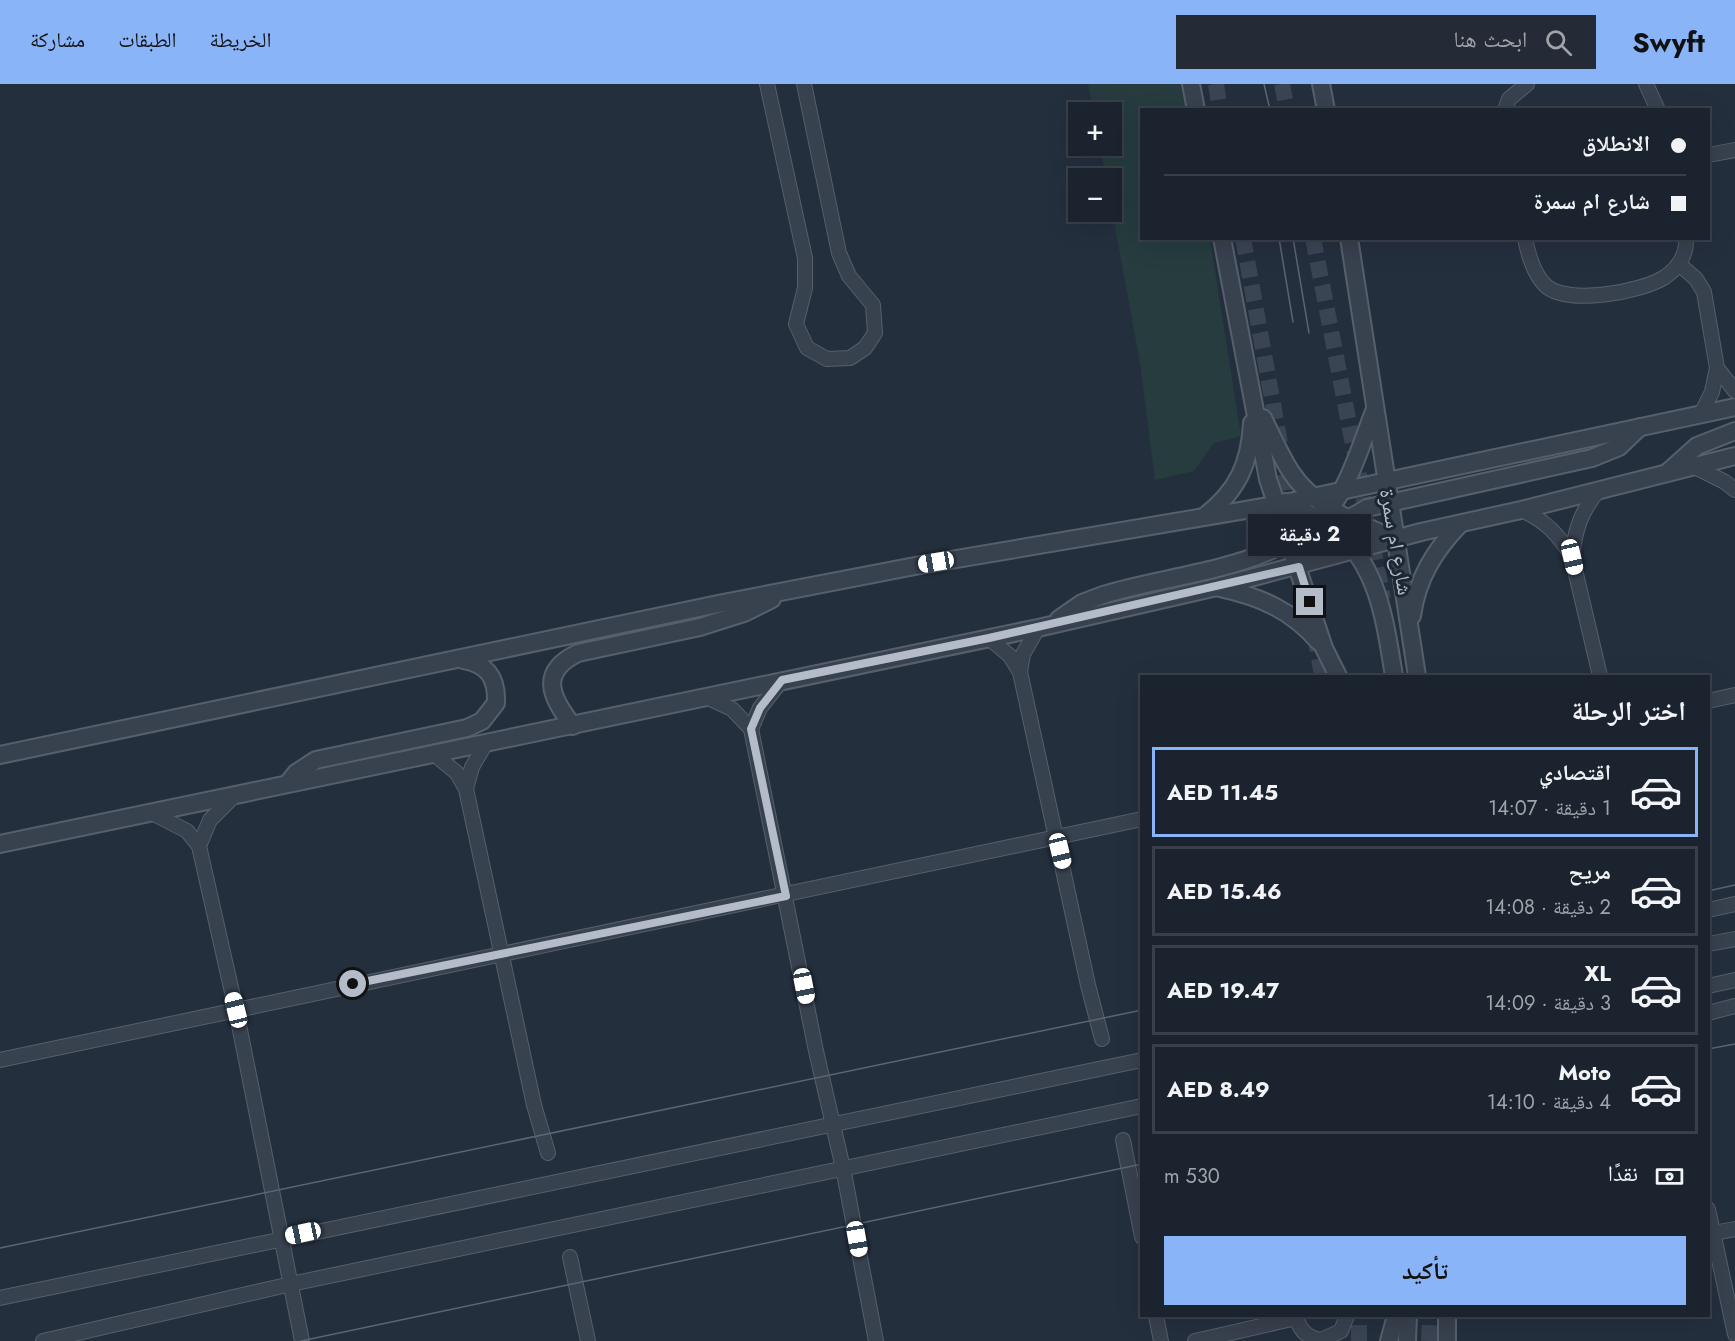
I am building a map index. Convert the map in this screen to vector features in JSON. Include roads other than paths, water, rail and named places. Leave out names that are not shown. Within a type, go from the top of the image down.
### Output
[{"type":"street","points":[[767,84],[805,258],[805,288],[796,324],[807,348],[827,359],[850,358],[865,348],[875,333],[876,318],[867,294],[849,276],[839,253],[804,84]]},
{"type":"street","points":[[1191,84],[1196,108]]},
{"type":"street","points":[[1321,84],[1326,108]]},
{"type":"street","points":[[1506,108],[1509,99],[1527,84]]},
{"type":"street","points":[[1646,84],[1657,108]]},
{"type":"street","points":[[1710,155],[1735,150]]},
{"type":"street","points":[[1222,240],[1254,401],[1290,542],[1324,648],[1338,675]]},
{"type":"street","name":"شارع ام سمرة","points":[[1349,240],[1417,675]]},
{"type":"street","points":[[1526,240],[1536,274],[1546,286],[1572,297],[1623,291],[1662,279],[1679,264],[1685,254],[1686,240]]},
{"type":"street","points":[[1679,264],[1696,279],[1704,292],[1717,368],[1712,392],[1701,414]]},
{"type":"street","points":[[1717,368],[1735,391]]},
{"type":"street","points":[[1254,401],[1291,473],[1321,508],[1340,523],[1369,572],[1380,601],[1394,675]]},
{"type":"street","points":[[1202,518],[1220,504],[1235,487],[1243,473],[1251,441],[1254,401]]},
{"type":"street","points":[[1020,672],[1023,654],[1044,626],[1082,603],[1103,595],[1265,554],[1290,542],[1321,508],[1341,491],[1735,407]]},
{"type":"street","points":[[1341,491],[1375,408]]},
{"type":"street","points":[[1299,567],[1340,523],[1367,508],[1389,501],[1592,458],[1619,447],[1640,427]]},
{"type":"street","points":[[1667,473],[1697,446],[1735,431]]},
{"type":"street","points":[[0,844],[573,726],[1217,588],[1395,539],[1735,456]]},
{"type":"street","points":[[1693,466],[1725,482],[1735,490]]},
{"type":"street","points":[[1572,557],[1574,537],[1580,516],[1600,489]]},
{"type":"street","points":[[0,755],[785,591],[915,566],[1280,504],[1321,508]]},
{"type":"street","points":[[1521,510],[1549,526],[1572,557],[1600,675]]},
{"type":"street","points":[[1340,523],[1395,539]]},
{"type":"street","points":[[1410,627],[1415,597],[1426,567],[1440,544],[1461,524]]},
{"type":"street","points":[[1217,588],[1264,600],[1280,608],[1308,629],[1324,648]]},
{"type":"street","points":[[573,726],[556,705],[552,693],[555,674],[567,658],[578,653],[723,621],[755,608],[785,591]]},
{"type":"street","points":[[989,638],[1010,656],[1020,672],[1102,1039]]},
{"type":"street","points":[[288,783],[296,773],[315,760],[467,728],[482,721],[496,703],[494,680],[487,668],[476,662],[463,660]]},
{"type":"street","points":[[751,729],[763,703],[782,680]]},
{"type":"street","points":[[1710,700],[1735,695]]},
{"type":"street","points":[[706,697],[732,709],[751,729],[831,1124],[843,1168],[876,1341]]},
{"type":"street","points":[[466,789],[472,767],[486,743]]},
{"type":"street","points":[[435,754],[457,773],[466,789],[534,1105],[548,1153]]},
{"type":"street","points":[[199,846],[210,820],[236,794]]},
{"type":"street","points":[[150,812],[187,831],[199,846],[236,1010],[302,1341]]},
{"type":"street","points":[[0,1060],[502,953],[786,896],[1140,819]]},
{"type":"street","points":[[1710,910],[1735,904]]},
{"type":"street","points":[[1710,944],[1735,939]]},
{"type":"street","points":[[1710,986],[1735,980]]},
{"type":"street","points":[[1710,1012],[1735,1006]]},
{"type":"street","points":[[0,1298],[1140,1060]]},
{"type":"street","points":[[43,1341],[291,1284],[1140,1106]]},
{"type":"street","points":[[1123,1140],[1140,1227]]},
{"type":"street","points":[[1735,1229],[1711,1234],[1735,1334]]},
{"type":"street","points":[[570,1257],[588,1341]]},
{"type":"street","points":[[1156,1317],[1161,1341]]},
{"type":"street","points":[[1194,1341],[1296,1317],[1308,1336],[1321,1340],[1341,1331],[1347,1317]]},
{"type":"street","points":[[1389,1341],[1396,1317]]},
{"type":"street","points":[[1407,1341],[1408,1317]]},
{"type":"street","points":[[1447,1317],[1447,1341]]},
{"type":"tunnel","points":[[1216,84],[1220,108]]},
{"type":"tunnel","points":[[1282,84],[1287,108]]},
{"type":"tunnel","points":[[1243,240],[1299,548]]},
{"type":"tunnel","points":[[1313,240],[1383,599]]},
{"type":"tunnel","points":[[1315,635],[1322,675]]},
{"type":"tunnel","points":[[1359,1317],[1359,1341]]},
{"type":"tunnel","points":[[1429,1341],[1430,1317]]},
{"type":"tram line","points":[[1264,84],[1270,108]]},
{"type":"tram line","points":[[1279,240],[1293,322]]},
{"type":"tram line","points":[[1293,240],[1309,333]]},
{"type":"tram line","points":[[1710,891],[1735,885]]},
{"type":"tram line","points":[[0,1248],[1140,1010]]},
{"type":"tram line","points":[[1710,1049],[1735,1044]]},
{"type":"tram line","points":[[301,1341],[1140,1164]]}]
